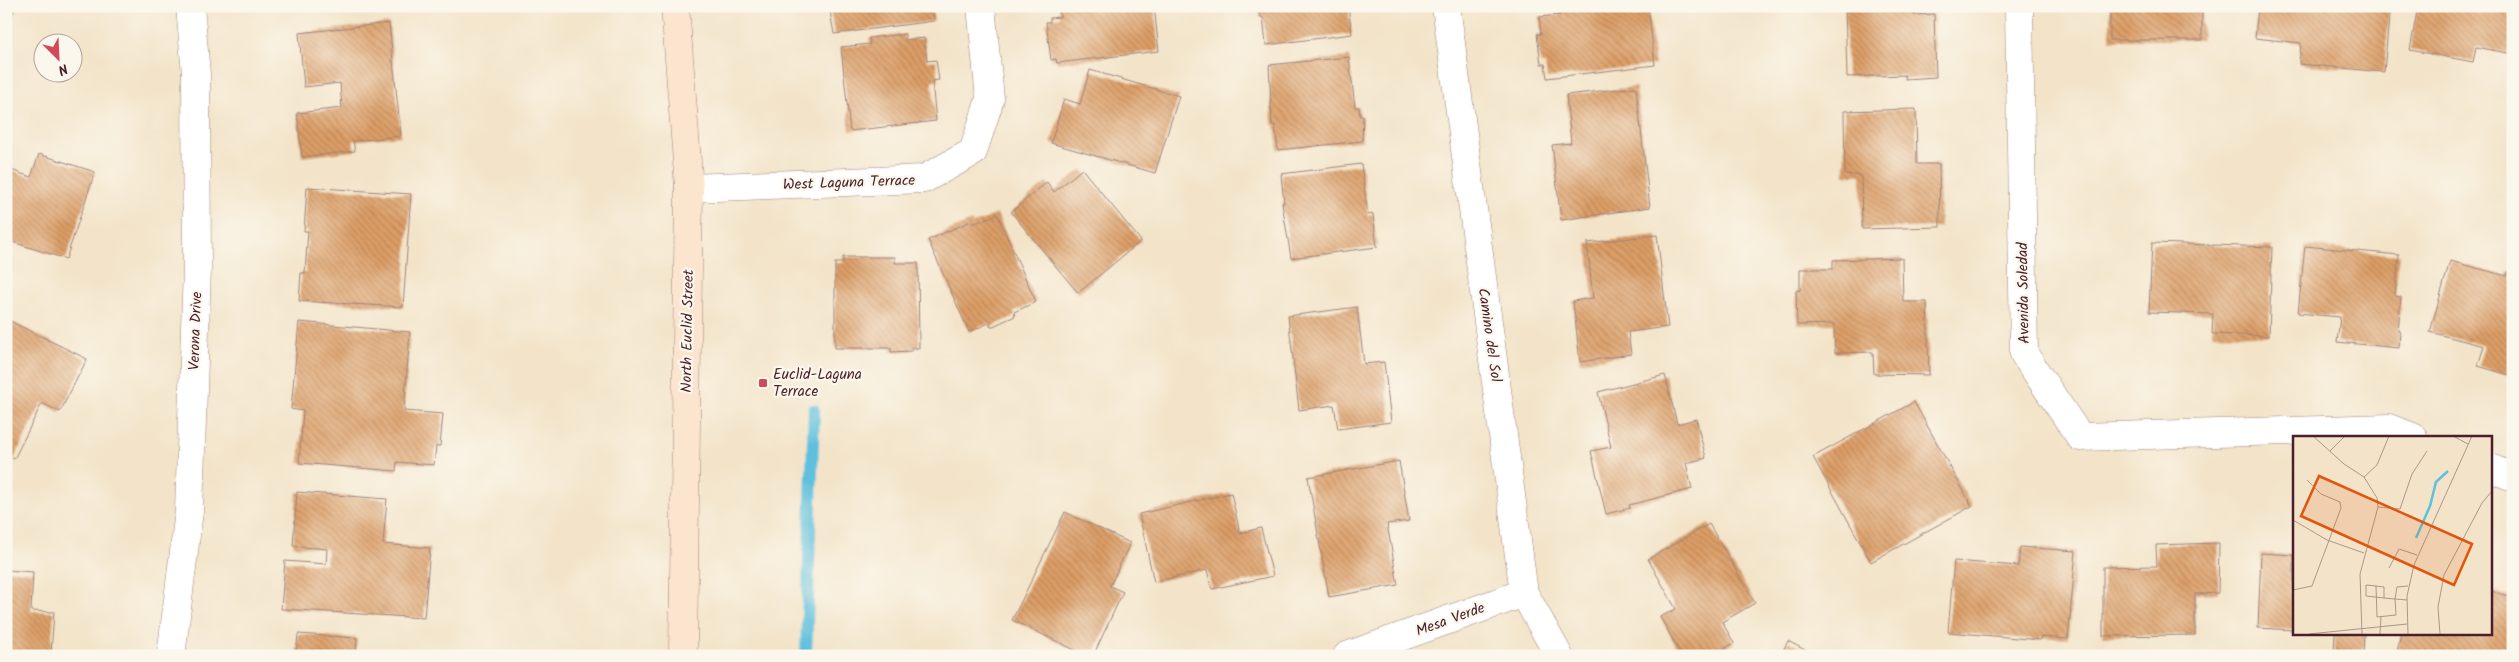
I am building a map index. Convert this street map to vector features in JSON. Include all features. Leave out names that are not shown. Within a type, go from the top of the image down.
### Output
[{"type":"main road","name":"North Euclid Street","points":[[675,6],[689,188],[683,656]]},
{"type":"street","name":"Verona Drive","points":[[171,656],[189,511],[197,268],[196,74],[190,6]]},
{"type":"street","name":"West Laguna Terrace","points":[[689,188],[924,179],[973,152],[990,99],[981,6]]},
{"type":"street","name":"Camino del Sol","points":[[1446,6],[1524,593],[1559,656]]},
{"type":"street","name":"Avenida Soledad","points":[[2019,6],[2024,354],[2080,437],[2389,428],[2410,436]]},
{"type":"street","points":[[2492,469],[2513,477]]},
{"type":"street","name":"Mesa Verde","points":[[1347,656],[1524,593]]},
{"type":"building","points":[[6,6],[16,6],[6,30]]},
{"type":"building","points":[[825,6],[932,6],[934,21],[834,34],[830,11],[825,12]]},
{"type":"building","points":[[1059,6],[1154,6],[1159,51],[1057,63],[1056,59],[1051,60],[1046,22],[1050,22],[1050,18],[1060,17]]},
{"type":"building","points":[[1258,6],[1348,6],[1352,34],[1266,45],[1263,17],[1260,17]]},
{"type":"building","points":[[1551,6],[1648,6],[1655,65],[1547,78],[1545,64],[1541,64],[1537,34],[1541,34],[1539,17],[1560,15],[1559,11],[1552,12]]},
{"type":"building","points":[[1845,6],[1914,6],[1914,15],[1934,14],[1936,77],[1905,79],[1905,75],[1847,77]]},
{"type":"building","points":[[2110,6],[2202,6],[2202,40],[2110,40]]},
{"type":"building","points":[[2258,6],[2390,6],[2384,72],[2299,64],[2301,43],[2255,38]]},
{"type":"building","points":[[2418,6],[2513,6],[2513,54],[2476,47],[2473,62],[2410,50]]},
{"type":"building","points":[[389,23],[401,136],[353,141],[355,151],[302,157],[297,113],[342,108],[340,83],[304,87],[299,33]]},
{"type":"building","points":[[905,34],[905,40],[924,38],[927,61],[936,60],[939,80],[932,81],[936,121],[850,131],[841,47],[870,44],[869,38]]},
{"type":"building","points":[[1349,57],[1355,107],[1359,107],[1360,116],[1363,116],[1362,141],[1278,150],[1275,125],[1272,125],[1269,65]]},
{"type":"building","points":[[1090,70],[1179,96],[1155,173],[1051,143],[1064,99],[1080,104]]},
{"type":"building","points":[[1636,87],[1650,207],[1561,220],[1552,145],[1571,143],[1566,95]]},
{"type":"building","points":[[1916,109],[1917,164],[1939,164],[1940,227],[1862,229],[1861,175],[1845,175],[1844,111]]},
{"type":"building","points":[[39,154],[95,172],[66,259],[6,240],[6,164],[12,166],[11,170],[31,177]]},
{"type":"building","points":[[1361,164],[1368,215],[1373,214],[1377,247],[1291,258],[1282,203],[1284,203],[1281,174]]},
{"type":"building","points":[[1082,169],[1141,241],[1078,293],[1011,212],[1047,182],[1054,192]]},
{"type":"building","points":[[307,187],[411,194],[403,307],[299,301],[301,273],[305,273],[308,231],[304,231]]},
{"type":"building","points":[[997,214],[1036,302],[1014,312],[1015,316],[991,327],[989,323],[969,332],[928,240],[971,221],[973,224]]},
{"type":"building","points":[[1657,235],[1668,327],[1628,332],[1631,354],[1580,362],[1573,301],[1593,298],[1587,243]]},
{"type":"building","points":[[2152,243],[2272,247],[2269,336],[2212,334],[2213,314],[2149,312]]},
{"type":"building","points":[[2305,246],[2399,255],[2395,296],[2401,297],[2398,331],[2400,331],[2399,348],[2337,342],[2340,317],[2298,313]]},
{"type":"building","points":[[843,257],[895,257],[895,263],[918,263],[919,348],[911,348],[912,351],[891,352],[891,348],[835,348],[835,263],[843,263]]},
{"type":"building","points":[[1902,258],[1903,302],[1927,302],[1929,375],[1874,374],[1873,352],[1835,353],[1834,324],[1797,325],[1796,291],[1800,290],[1800,269],[1833,269],[1833,260]]},
{"type":"building","points":[[2450,261],[2507,276],[2509,271],[2513,272],[2513,376],[2478,366],[2484,346],[2430,332]]},
{"type":"building","points":[[1357,307],[1364,364],[1384,362],[1391,422],[1338,429],[1334,405],[1299,410],[1288,316]]},
{"type":"building","points":[[6,319],[87,359],[60,412],[42,403],[14,459],[6,455]]},
{"type":"building","points":[[299,322],[410,332],[404,411],[443,414],[440,446],[436,446],[434,465],[397,462],[396,471],[299,463],[303,411],[291,409]]},
{"type":"building","points":[[1665,375],[1677,424],[1696,419],[1706,458],[1686,463],[1692,489],[1629,505],[1630,508],[1606,514],[1591,451],[1611,447],[1598,392]]},
{"type":"building","points":[[1914,402],[1972,506],[1871,562],[1813,457]]},
{"type":"building","points":[[1399,461],[1409,521],[1387,524],[1398,585],[1329,597],[1308,477]]},
{"type":"building","points":[[297,492],[387,499],[383,544],[430,548],[424,618],[281,609],[285,561],[326,564],[327,549],[293,546]]},
{"type":"building","points":[[1231,493],[1240,533],[1261,528],[1273,576],[1212,589],[1207,570],[1154,582],[1139,514]]},
{"type":"building","points":[[1065,512],[1130,543],[1110,586],[1123,592],[1093,656],[1077,656],[1073,654],[1075,650],[1012,620]]},
{"type":"building","points":[[1709,524],[1755,603],[1722,622],[1734,643],[1712,656],[1682,656],[1660,617],[1676,609],[1648,559]]},
{"type":"building","points":[[2219,543],[2218,593],[2195,594],[2195,635],[2103,636],[2103,567],[2157,566],[2156,545]]},
{"type":"building","points":[[2020,547],[2076,551],[2068,639],[2040,637],[2040,640],[1948,632],[1954,561],[2018,566]]},
{"type":"building","points":[[2261,553],[2293,555],[2293,630],[2258,628]]},
{"type":"building","points":[[6,570],[33,572],[31,611],[54,612],[51,653],[36,652],[36,656],[6,656]]},
{"type":"building","points":[[2492,592],[2513,597],[2513,656],[2396,656],[2401,634],[2492,634]]},
{"type":"building","points":[[298,634],[357,638],[356,656],[296,656]]},
{"type":"building","points":[[2335,634],[2364,634],[2363,656],[2334,654]]},
{"type":"building","points":[[1788,641],[1816,656],[1780,656]]},
{"type":"waterway","points":[[806,656],[814,410]]},
{"type":"place","name":"Euclid-Laguna Terrace","points":[[763,383]]}]
